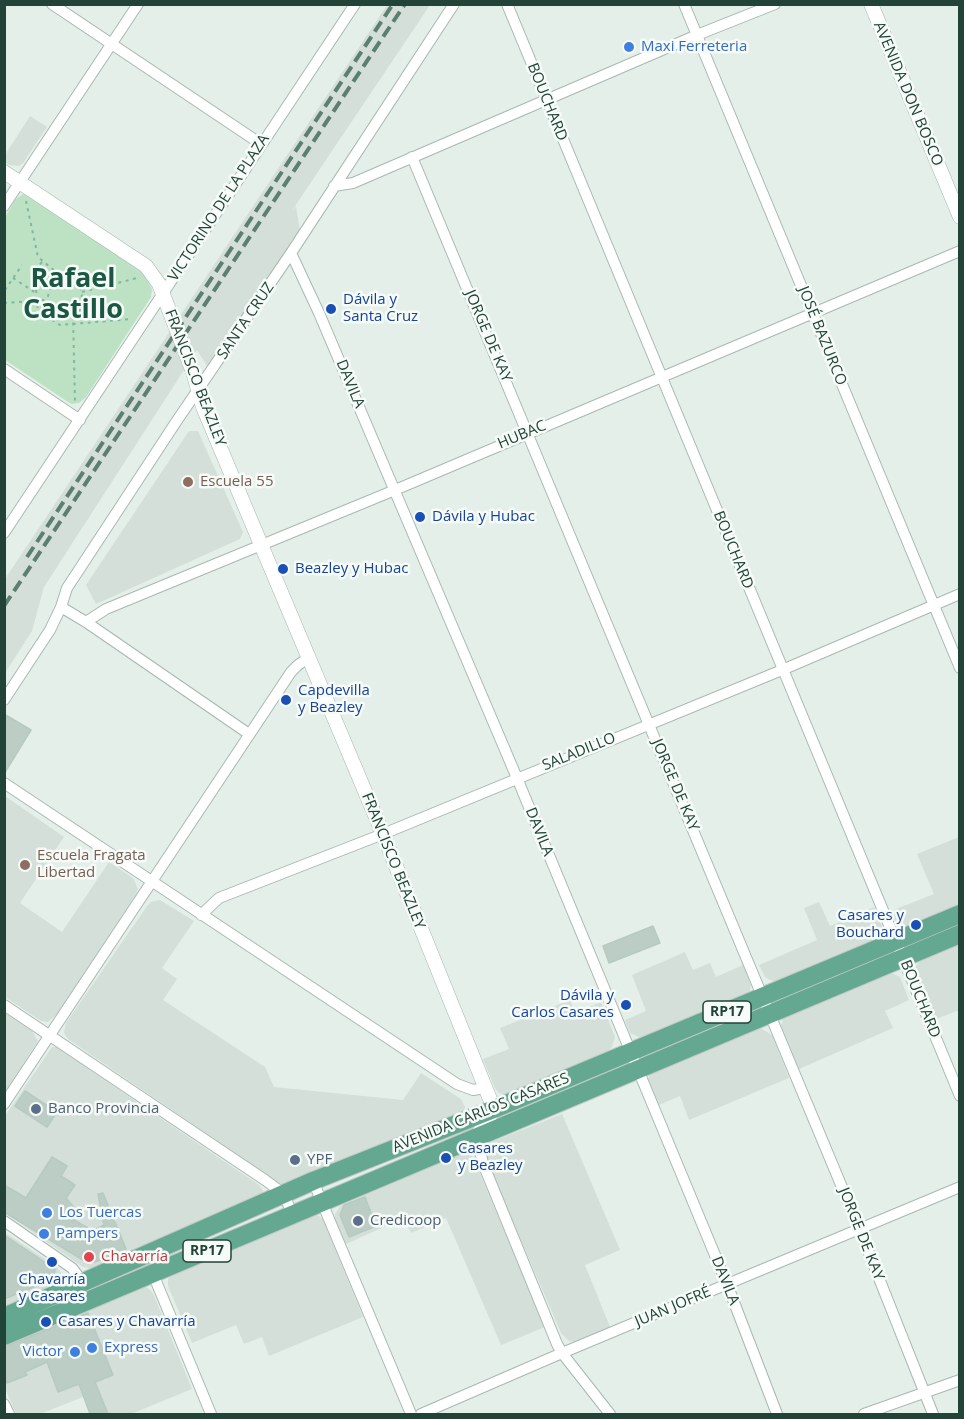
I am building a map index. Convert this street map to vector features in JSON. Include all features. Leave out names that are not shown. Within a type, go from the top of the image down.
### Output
[{"type":"main road","name":"AVENIDA CARLOS CASARES","points":[[4,1317],[87,1291],[153,1275],[292,1214],[637,1071],[896,940],[960,914]]},
{"type":"main road","name":"AVENIDA CARLOS CASARES","points":[[4,1336],[87,1291],[313,1181],[630,1052],[903,958],[960,934]]},
{"type":"street","points":[[52,4],[261,144]]},
{"type":"street","points":[[4,206],[138,4]]},
{"type":"street","name":"SANTA CRUZ","points":[[4,700],[50,630],[67,588],[454,4]]},
{"type":"street","name":"BOUCHARD","points":[[507,4],[960,1096]]},
{"type":"street","name":"JOSÉ BAZURCO","points":[[684,4],[960,668]]},
{"type":"street","points":[[334,186],[353,183],[774,4]]},
{"type":"street","name":"AVENIDA DON BOSCO","points":[[871,4],[960,217]]},
{"type":"street","name":"VICTORINO DE LA PLAZA","points":[[4,533],[78,418],[148,318],[351,6]]},
{"type":"street","name":"JORGE DE KAY","points":[[412,157],[859,1228],[933,1414]]},
{"type":"street","points":[[4,172],[146,266],[154,274]]},
{"type":"street","name":"HUBAC","points":[[86,622],[106,609],[395,490],[960,251]]},
{"type":"street","name":"DAVILA","points":[[291,253],[395,490],[517,778],[727,1284],[777,1414]]},
{"type":"street","name":"FRANCISCO BEAZLEY","points":[[154,274],[199,390],[203,407],[383,834],[494,1109]]},
{"type":"street","points":[[4,369],[78,418]]},
{"type":"street","name":"SALADILLO","points":[[201,915],[219,898],[383,834],[782,670],[960,594]]},
{"type":"street","points":[[61,607],[249,734]]},
{"type":"street","points":[[4,1104],[291,672],[308,658]]},
{"type":"street","points":[[4,783],[457,1084],[472,1090],[485,1088]]},
{"type":"street","points":[[4,1005],[284,1194],[292,1214]]},
{"type":"street","points":[[494,1109],[476,1138],[483,1166],[562,1353],[610,1414]]},
{"type":"street","points":[[313,1181],[411,1414]]},
{"type":"street","name":"JUAN JOFRÉ","points":[[421,1414],[960,1187]]},
{"type":"street","points":[[4,1221],[72,1268],[87,1291]]},
{"type":"street","points":[[153,1275],[211,1414]]},
{"type":"street","points":[[864,1414],[960,1380]]},
{"type":"street","points":[[4,1404],[9,1414]]},
{"type":"path","points":[[21,183],[36,252],[42,262],[61,276]]},
{"type":"path","points":[[42,262],[37,268],[35,277],[38,311],[60,325],[148,318]]},
{"type":"path","points":[[5,290],[22,265]]},
{"type":"path","points":[[82,292],[154,274]]},
{"type":"path","points":[[61,276],[71,276],[76,280],[82,292],[81,309],[73,315],[59,313],[47,300],[51,285],[61,276]]},
{"type":"path","points":[[13,278],[36,293]]},
{"type":"path","points":[[4,303],[47,300]]},
{"type":"path","points":[[73,315],[78,418]]},
{"type":"shaded area","points":[[387,5],[430,5],[291,212],[296,206],[300,231],[209,369],[197,350],[44,587],[32,631],[5,673],[5,579]]},
{"type":"shaded area","points":[[30,116],[47,127],[23,163],[19,166],[9,165],[5,162],[5,155]]},
{"type":"shaded area","name":"Escuela 55","points":[[189,431],[198,431],[243,532],[240,539],[96,604],[86,585]]},
{"type":"shaded area","points":[[5,796],[64,837],[20,903],[62,932],[109,862],[133,878],[138,889],[57,1014],[48,1022],[41,1021],[5,997]]},
{"type":"shaded area","points":[[959,837],[959,906],[906,930],[900,928],[896,925],[891,911],[934,894],[917,854]]},
{"type":"shaded area","points":[[160,900],[194,921],[162,968],[177,979],[163,1000],[265,1067],[274,1087],[403,1100],[421,1073],[461,1099],[465,1107],[464,1113],[285,1187],[68,1039],[64,1033],[66,1023],[147,906],[151,902]]},
{"type":"shaded area","points":[[819,902],[830,926],[874,907],[884,931],[883,936],[877,941],[776,983],[765,977],[759,965],[817,940],[804,908]]},
{"type":"shaded area","points":[[959,944],[959,1010],[934,1020],[915,973],[916,966],[920,961]]},
{"type":"shaded area","points":[[685,952],[693,970],[710,963],[716,977],[743,965],[751,985],[750,990],[746,995],[644,1037],[630,1033],[625,1020],[646,1011],[632,975]]},
{"type":"shaded area","points":[[888,973],[900,977],[909,1000],[885,1011],[893,1028],[799,1069],[781,1026],[783,1019]]},
{"type":"shaded area","points":[[570,1000],[575,1013],[601,1002],[615,1037],[612,1047],[607,1052],[505,1095],[499,1093],[483,1059],[509,1049],[500,1028]]},
{"type":"shaded area","points":[[5,1013],[32,1031],[38,1041],[5,1093]]},
{"type":"shaded area","points":[[756,1028],[772,1035],[789,1078],[689,1120],[680,1096],[659,1105],[648,1079],[651,1072]]},
{"type":"shaded area","points":[[52,1047],[56,1047],[259,1185],[263,1191],[262,1196],[93,1269],[83,1267],[5,1213],[5,1116]]},
{"type":"shaded area","points":[[562,1114],[620,1250],[585,1265],[610,1327],[573,1342],[561,1333],[486,1159],[487,1145],[492,1142]]},
{"type":"shaded area","points":[[469,1152],[545,1327],[501,1345],[446,1218],[411,1233],[404,1218],[346,1244],[335,1219],[340,1206]]},
{"type":"shaded area","points":[[313,1214],[323,1220],[363,1317],[269,1356],[262,1337],[244,1344],[236,1325],[192,1343],[168,1286],[168,1279],[173,1274]]},
{"type":"shaded area","points":[[4,1232],[56,1266],[61,1273],[61,1278],[54,1287],[4,1307]]},
{"type":"shaded area","points":[[143,1286],[153,1293],[192,1389],[131,1414],[90,1414],[83,1397],[40,1414],[16,1414],[5,1388],[4,1343]]},
{"type":"green space","points":[[23,194],[31,196],[143,273],[152,289],[151,297],[86,397],[79,403],[71,404],[5,360],[5,217],[16,199]]},
{"type":"building","points":[[4,714],[31,730],[4,774]]},
{"type":"building","points":[[653,926],[660,943],[609,963],[603,946]]},
{"type":"building","name":"Banco Provincia","points":[[25,1091],[57,1112],[47,1127],[15,1106]]},
{"type":"building","points":[[52,1157],[67,1166],[61,1176],[75,1185],[66,1198],[77,1211],[72,1219],[93,1231],[104,1225],[98,1194],[103,1193],[126,1249],[95,1262],[83,1260],[4,1212],[4,1185],[26,1198]]},
{"type":"building","name":"Credicoop","points":[[365,1197],[376,1226],[349,1237],[340,1215],[344,1205]]},
{"type":"building","points":[[4,1235],[55,1269],[54,1279],[4,1299]]},
{"type":"building","points":[[88,1313],[113,1375],[95,1382],[108,1414],[90,1414],[79,1384],[58,1392],[47,1362],[25,1372],[27,1375],[7,1383],[4,1377],[4,1347]]},
{"type":"railway","points":[[27,557],[393,4]]},
{"type":"railway","points":[[4,606],[405,4]]},
{"type":"place","name":"Maxi Ferreteria","points":[[629,47]]},
{"type":"place","name":"Dávila y Santa Cruz","points":[[331,309]]},
{"type":"place","name":"Escuela 55","points":[[188,482]]},
{"type":"place","name":"Dávila y Hubac","points":[[420,517]]},
{"type":"place","name":"Beazley y Hubac","points":[[283,569]]},
{"type":"place","name":"Capdevilla y Beazley","points":[[286,700]]},
{"type":"place","name":"Escuela Fragata Libertad","points":[[25,865]]},
{"type":"place","name":"Casares y Bouchard","points":[[916,925]]},
{"type":"place","name":"Dávila y Carlos Casares","points":[[626,1005]]},
{"type":"place","name":"Banco Provincia","points":[[36,1109]]},
{"type":"place","name":"Casares y Beazley","points":[[446,1158]]},
{"type":"place","name":"YPF","points":[[295,1160]]},
{"type":"place","name":"Los Tuercas","points":[[47,1213]]},
{"type":"place","name":"Credicoop","points":[[358,1221]]},
{"type":"place","name":"Pampers","points":[[44,1234]]},
{"type":"place","name":"Chavarría","points":[[89,1257]]},
{"type":"place","name":"Chavarría y Casares","points":[[52,1262]]},
{"type":"place","name":"Casares y Chavarría","points":[[46,1322]]},
{"type":"place","name":"Express","points":[[92,1348]]},
{"type":"place","name":"Victor","points":[[75,1352]]},
{"type":"district","name":"Rafael Castillo","points":[[73,294]]}]
